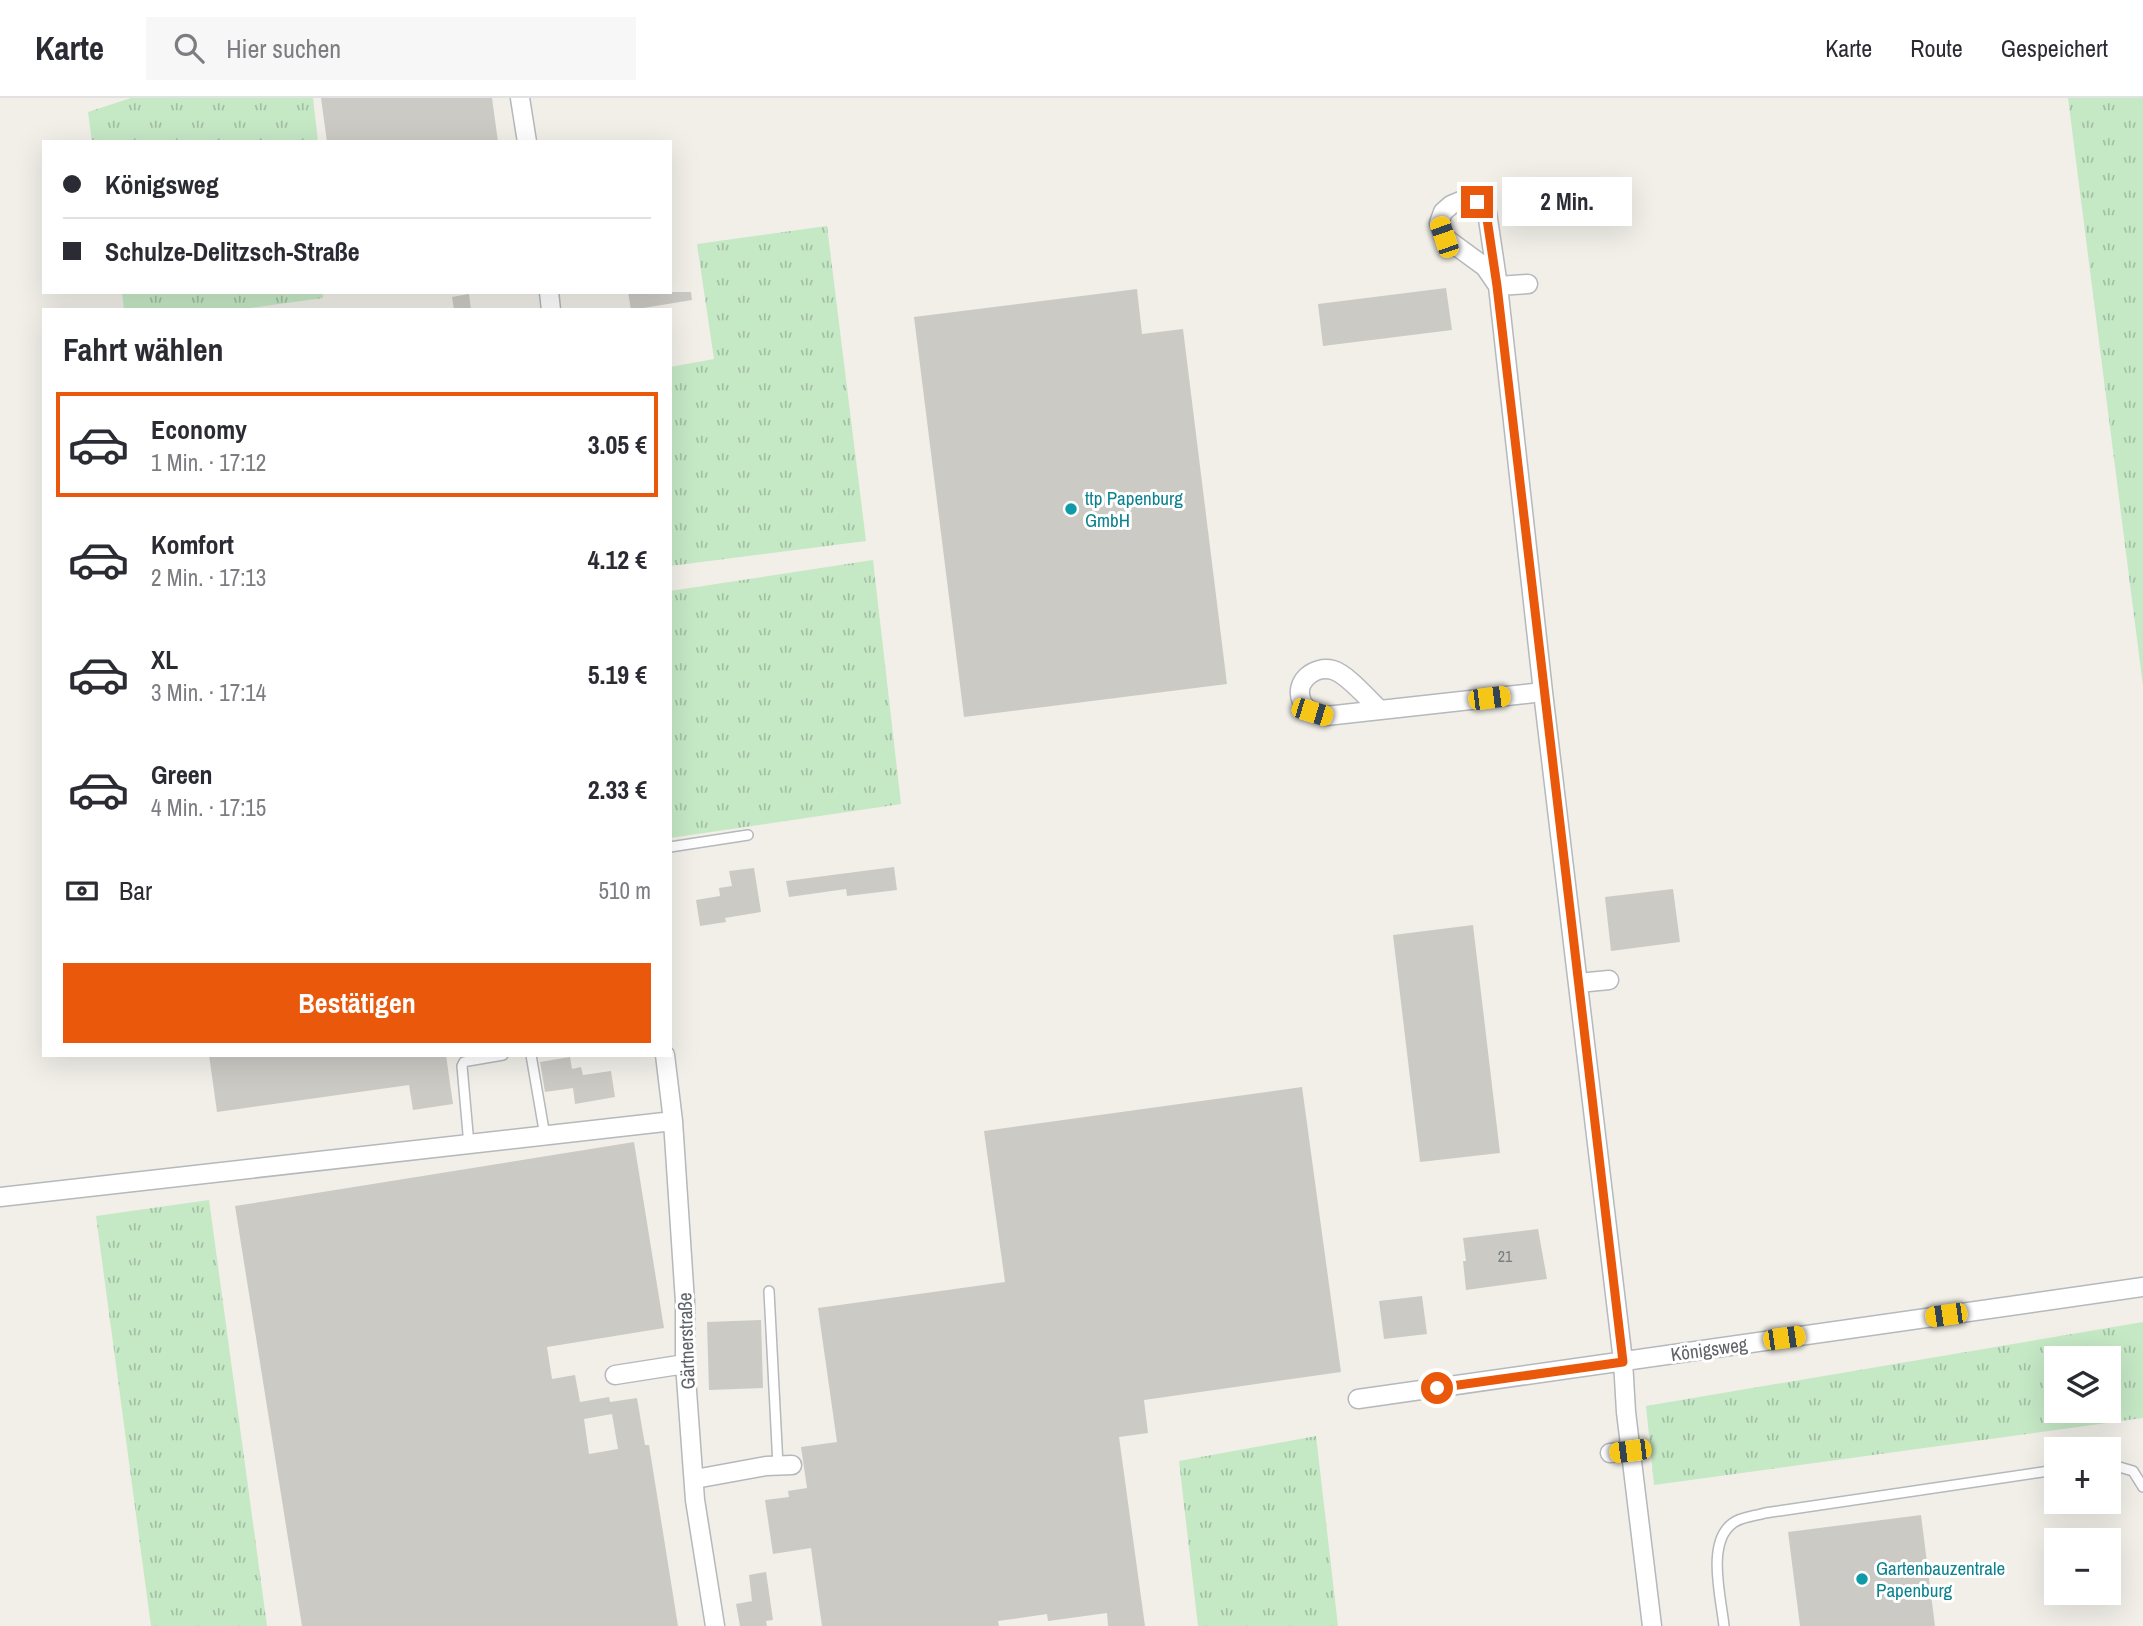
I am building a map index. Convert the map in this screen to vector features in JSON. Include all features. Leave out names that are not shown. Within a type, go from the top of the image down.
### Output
[{"type":"street","points":[[520,98],[527,140]]},
{"type":"street","points":[[1497,286],[1485,267],[1444,237],[1439,223],[1443,212],[1451,205],[1463,200],[1477,202],[1486,212],[1497,286],[1652,1626]]},
{"type":"street","points":[[1497,286],[1528,284]]},
{"type":"street","points":[[1380,710],[1543,692]]},
{"type":"street","points":[[1578,983],[1609,980]]},
{"type":"street","name":"Gärtnerstraße","points":[[664,1057],[673,1121],[685,1303],[685,1364],[695,1500],[715,1626]]},
{"type":"street","points":[[0,1198],[673,1121]]},
{"type":"street","name":"Königsweg","points":[[1358,1399],[2143,1287]]},
{"type":"street","points":[[615,1375],[685,1364]]},
{"type":"street","points":[[1610,1453],[1630,1451]]},
{"type":"street","points":[[695,1479],[766,1466],[785,1466]]},
{"type":"lane","points":[[672,847],[748,835]]},
{"type":"lane","points":[[469,1145],[461,1066],[464,1062],[491,1057]]},
{"type":"lane","points":[[531,1057],[545,1136]]},
{"type":"lane","points":[[769,1291],[785,1466]]},
{"type":"lane","points":[[2121,1468],[2133,1471],[2143,1487]]},
{"type":"lane","points":[[1724,1626],[1717,1554],[1722,1535],[1735,1521],[1765,1513],[2044,1472]]},
{"type":"green space","points":[[131,98],[313,98],[318,140],[92,140],[88,112]]},
{"type":"green space","points":[[2068,98],[2143,98],[2143,686]]},
{"type":"green space","points":[[827,226],[866,541],[672,566],[672,367],[714,359],[697,244]]},
{"type":"green space","points":[[122,294],[322,294],[323,298],[250,308],[124,308]]},
{"type":"green space","points":[[873,560],[901,804],[672,838],[672,591]]},
{"type":"green space","points":[[209,1200],[267,1626],[151,1626],[96,1216]]},
{"type":"green space","points":[[2143,1322],[2143,1418],[2121,1421],[2121,1346],[2044,1346],[2044,1423],[2107,1423],[1654,1485],[1646,1406]]},
{"type":"green space","points":[[1316,1436],[1338,1626],[1198,1626],[1179,1461]]},
{"type":"building","points":[[321,98],[492,98],[498,140],[327,140]]},
{"type":"building","points":[[1446,288],[1452,330],[1323,346],[1318,304]]},
{"type":"building","name":"ttp Papenburg GmbH","points":[[1137,289],[1142,334],[1183,329],[1227,684],[964,717],[914,317]]},
{"type":"building","points":[[691,292],[692,300],[631,308],[628,294]]},
{"type":"building","points":[[469,294],[471,308],[454,308],[452,297]]},
{"type":"building","points":[[894,867],[897,890],[847,896],[846,889],[789,897],[786,881]]},
{"type":"building","points":[[754,868],[761,912],[725,918],[726,922],[700,926],[696,900],[720,896],[719,888],[732,886],[729,871]]},
{"type":"building","points":[[1673,889],[1680,942],[1611,951],[1605,897]]},
{"type":"building","points":[[1473,925],[1500,1153],[1420,1162],[1393,935]]},
{"type":"building","points":[[209,1057],[446,1057],[453,1104],[413,1110],[409,1085],[217,1112]]},
{"type":"building","points":[[570,1057],[572,1069],[581,1067],[583,1075],[611,1071],[615,1097],[575,1104],[573,1088],[545,1092],[540,1062]]},
{"type":"building","points":[[1302,1087],[1341,1372],[1144,1400],[1148,1433],[1119,1437],[1145,1626],[1108,1626],[1107,1613],[1048,1621],[1047,1614],[998,1621],[999,1626],[822,1626],[811,1548],[773,1554],[765,1500],[789,1497],[788,1491],[807,1488],[801,1447],[837,1442],[818,1308],[1005,1282],[984,1131]]},
{"type":"building","points":[[634,1142],[664,1328],[547,1347],[552,1379],[575,1375],[580,1402],[609,1397],[610,1402],[637,1398],[645,1445],[649,1445],[678,1626],[302,1626],[235,1206]],"holes":[[[612,1414],[618,1449],[589,1454],[584,1419]]]},
{"type":"building","points":[[1538,1229],[1547,1279],[1466,1290],[1463,1238]]},
{"type":"building","points":[[1422,1296],[1427,1334],[1384,1339],[1379,1301]]},
{"type":"building","points":[[761,1320],[763,1388],[709,1390],[707,1322]]},
{"type":"building","name":"Gartenbauzentrale Papenburg","points":[[1921,1515],[1935,1626],[1800,1626],[1788,1532]]},
{"type":"building","points":[[766,1572],[773,1620],[766,1621],[767,1626],[740,1626],[736,1604],[752,1601],[749,1575]]},
{"type":"place","name":"ttp Papenburg GmbH","points":[[1071,509]]},
{"type":"place","name":"Gartenbauzentrale Papenburg","points":[[1862,1579]]},
{"type":"route","points":[[1437,1388],[1623,1362],[1497,286],[1486,212],[1477,202]]}]
